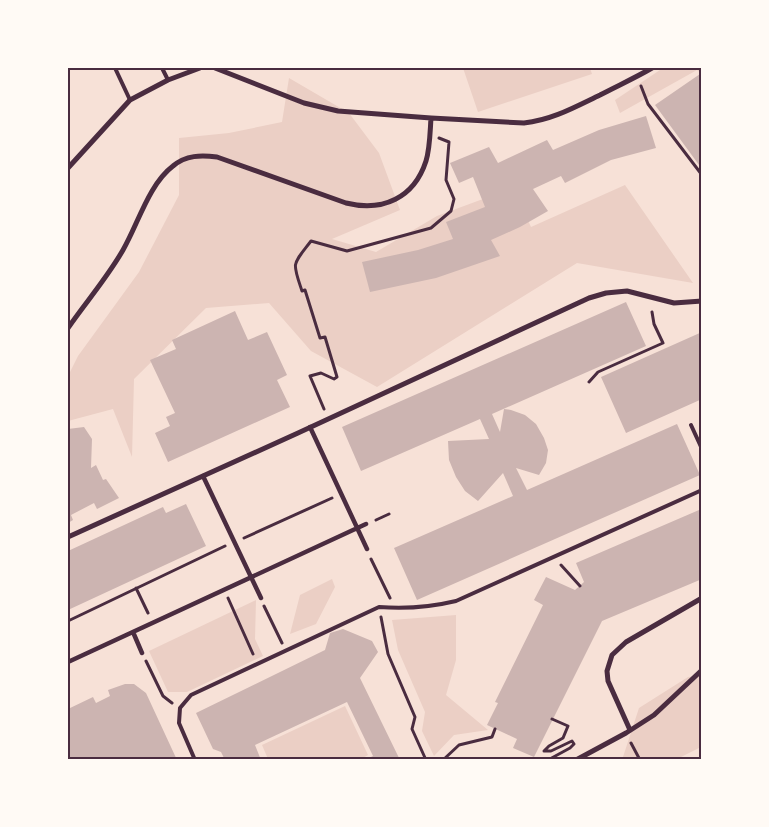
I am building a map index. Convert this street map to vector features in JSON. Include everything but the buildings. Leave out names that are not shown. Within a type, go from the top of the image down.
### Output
[{"type":"street","points":[[68,168],[130,100],[168,80],[197,68]]},
{"type":"street","points":[[215,68],[304,103],[338,112],[502,122],[538,121],[570,110],[652,68]]},
{"type":"street","points":[[68,328],[113,266],[159,181],[174,165],[183,159],[204,155],[217,156],[346,203],[374,206],[390,202],[413,186],[421,175],[427,159],[431,118]]},
{"type":"street","points":[[68,537],[590,298],[606,293],[627,291],[674,302],[702,301]]},
{"type":"street","points":[[310,427],[367,549]]},
{"type":"street","points":[[203,476],[261,598]]},
{"type":"street","points":[[68,662],[366,524]]},
{"type":"street","points":[[628,732],[608,681],[607,671],[612,655],[626,642],[702,598]]},
{"type":"street","points":[[133,632],[142,653]]},
{"type":"street","points":[[576,760],[628,732],[659,710],[702,670]]},
{"type":"lane","points":[[115,68],[130,100]]},
{"type":"lane","points":[[162,68],[168,80]]},
{"type":"lane","points":[[691,425],[702,449]]},
{"type":"lane","points":[[195,760],[180,724],[180,708],[191,696],[379,607],[394,608],[456,601],[702,490]]},
{"type":"path","points":[[637,76],[648,104],[702,175]]},
{"type":"path","points":[[328,419],[310,376],[321,373],[334,379],[337,377],[325,337],[320,338],[305,290],[302,292],[295,270],[295,262],[311,241],[347,251],[431,228],[451,211],[454,199],[446,180],[449,142],[430,134]]},
{"type":"path","points":[[589,382],[598,372],[663,343],[654,324],[652,312]]},
{"type":"path","points":[[68,621],[341,494]]},
{"type":"path","points":[[366,524],[389,514]]},
{"type":"path","points":[[367,549],[394,608]]},
{"type":"path","points":[[136,588],[153,623]]},
{"type":"path","points":[[224,590],[241,628]]},
{"type":"path","points":[[261,598],[281,642]]},
{"type":"path","points":[[379,607],[386,634],[388,654],[415,717],[412,729],[426,760]]},
{"type":"path","points":[[142,653],[163,696]]},
{"type":"path","points":[[548,760],[574,744],[572,740],[551,751],[544,751],[564,738],[568,726],[552,719]]},
{"type":"path","points":[[442,760],[459,745],[492,737],[495,729]]},
{"type":"path","points":[[628,732],[640,760]]},
{"type":"shaded area","points":[[463,68],[590,68],[592,74],[478,112]]},
{"type":"shaded area","points":[[663,68],[701,68],[701,73],[697,70],[620,113],[615,100]]},
{"type":"shaded area","points":[[289,78],[349,113],[379,153],[400,210],[332,239],[376,252],[437,216],[513,188],[531,227],[625,185],[693,283],[577,263],[377,387],[311,351],[269,303],[206,308],[134,379],[132,457],[113,409],[68,421],[68,376],[78,356],[139,272],[179,195],[179,138],[229,133],[282,122]]},
{"type":"shaded area","points":[[332,579],[335,587],[316,624],[290,634],[300,595]]},
{"type":"shaded area","points":[[256,600],[255,639],[263,656],[187,692],[168,692],[149,651]]},
{"type":"shaded area","points":[[456,615],[456,660],[446,695],[488,730],[454,735],[434,756],[422,731],[425,712],[398,650],[392,620]]},
{"type":"shaded area","points":[[701,675],[701,747],[677,759],[622,760],[639,708],[688,677]]},
{"type":"shaded area","points":[[345,706],[368,755],[359,760],[268,759],[262,745]]}]
